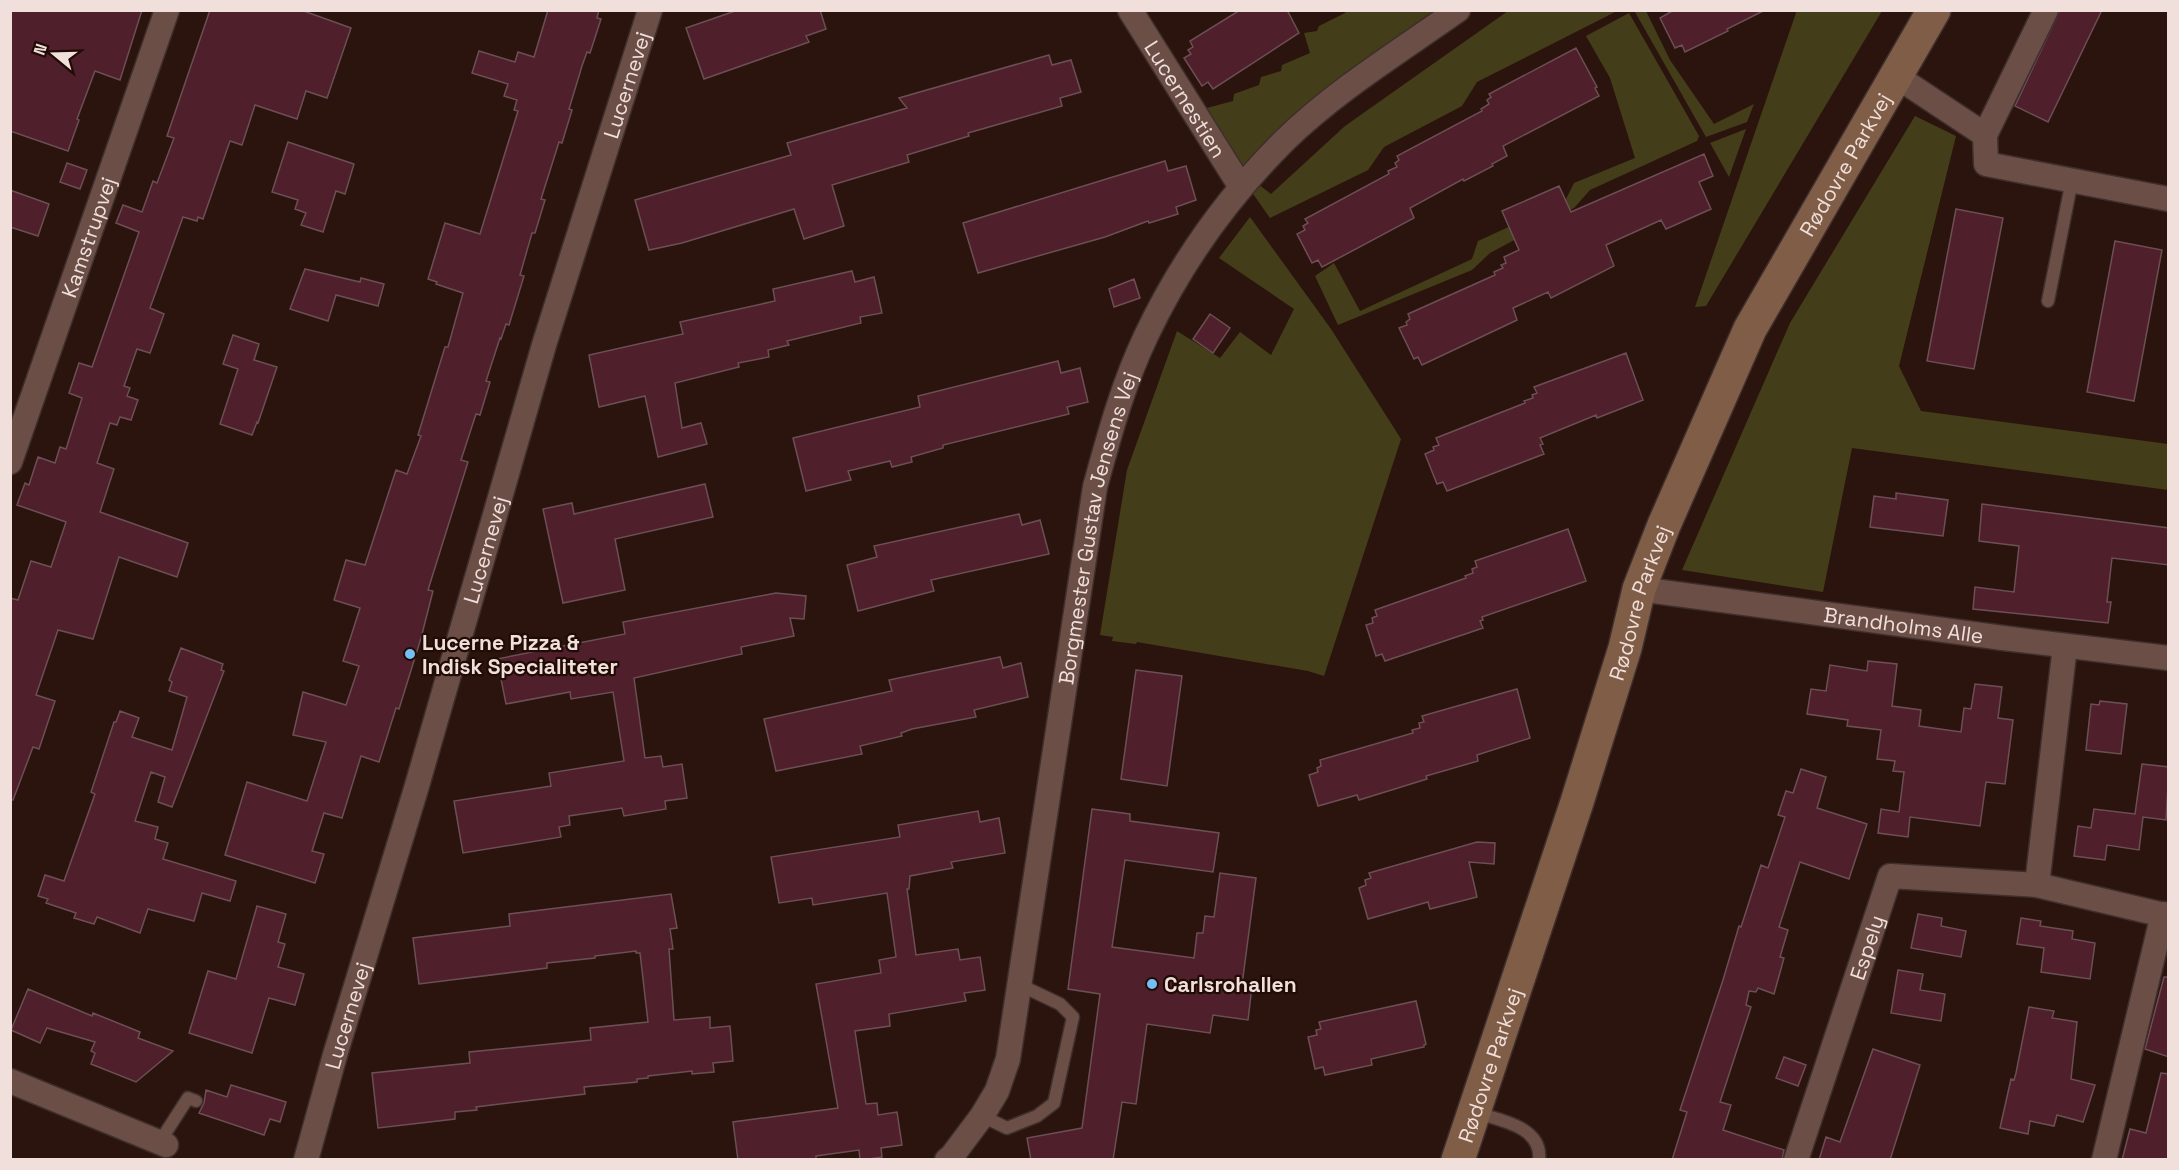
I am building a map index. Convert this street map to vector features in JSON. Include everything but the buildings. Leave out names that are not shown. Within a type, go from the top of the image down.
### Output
[{"type":"street","name":"Kamstrupvej","points":[[10,462],[167,10]]},
{"type":"street","name":"Lucernevej","points":[[306,1160],[544,345],[650,10]]},
{"type":"street","name":"Lucernestien","points":[[1130,10],[1241,187]]},
{"type":"street","name":"Borgmester Gustav Jensens Vej","points":[[947,1160],[982,1116],[997,1091],[1008,1059],[1095,486],[1117,410],[1145,337],[1180,270],[1241,187],[1286,140],[1343,92],[1458,10]]},
{"type":"street","name":"Rødovre Parkvej","points":[[1458,1160],[1576,802],[1625,648],[1640,589],[1664,525],[1750,329],[1934,10]]},
{"type":"street","points":[[2046,10],[1984,135],[1986,164],[2169,199]]},
{"type":"street","name":"Rødovre Parkvej","points":[[1896,76],[1984,135]]},
{"type":"street","name":"Brandholms Alle","points":[[1640,589],[2169,658]]},
{"type":"street","points":[[2037,885],[2065,646]]},
{"type":"street","name":"Espely","points":[[1796,1160],[1890,876],[2037,885],[2166,915],[2104,1160]]},
{"type":"street","points":[[10,1081],[163,1144]]},
{"type":"lane","points":[[2048,301],[2072,180]]},
{"type":"lane","points":[[982,1116],[1007,1128],[1037,1116],[1054,1103],[1073,1017],[1060,1004],[1020,985]]},
{"type":"lane","points":[[163,1144],[188,1098],[196,1101]]},
{"type":"lane","points":[[1474,1112],[1520,1127],[1530,1134],[1540,1150],[1539,1160]]},
{"type":"shaded area","points":[[1797,10],[1882,11],[1706,306],[1695,307]]},
{"type":"shaded area","points":[[1346,11],[1446,11],[1243,169],[1203,109],[1233,101],[1234,94],[1259,85],[1261,77],[1281,71],[1282,65],[1310,53],[1304,33],[1317,31],[1319,26]]},
{"type":"shaded area","points":[[1508,11],[1617,11],[1477,82],[1462,106],[1384,147],[1368,170],[1270,218],[1251,191],[1258,184],[1271,194],[1345,126]]},
{"type":"shaded area","points":[[1636,11],[1646,11],[1670,60],[1714,124],[1754,104],[1747,122],[1706,137]]},
{"type":"shaded area","points":[[1629,13],[1699,136],[1697,141],[1590,190],[1574,208],[1490,253],[1472,270],[1338,325],[1315,276],[1334,263],[1360,311],[1472,259],[1478,241],[1565,201],[1574,183],[1635,158],[1610,78],[1586,36]]},
{"type":"shaded area","points":[[1915,116],[1956,136],[1899,366],[1921,411],[2168,444],[2168,490],[1852,448],[1823,592],[1682,570],[1790,323]]},
{"type":"shaded area","points":[[1746,129],[1729,177],[1710,143]]},
{"type":"shaded area","points":[[1250,217],[1331,329],[1401,439],[1324,676],[1308,671],[1137,642],[1136,644],[1112,641],[1113,637],[1100,635],[1127,470],[1177,331],[1220,358],[1240,332],[1271,355],[1294,309],[1219,258]]},
{"type":"place","name":"Lucerne Pizza & Indisk Specialiteter","points":[[410,654]]},
{"type":"place","name":"Carlsrohallen","points":[[1152,984]]}]
